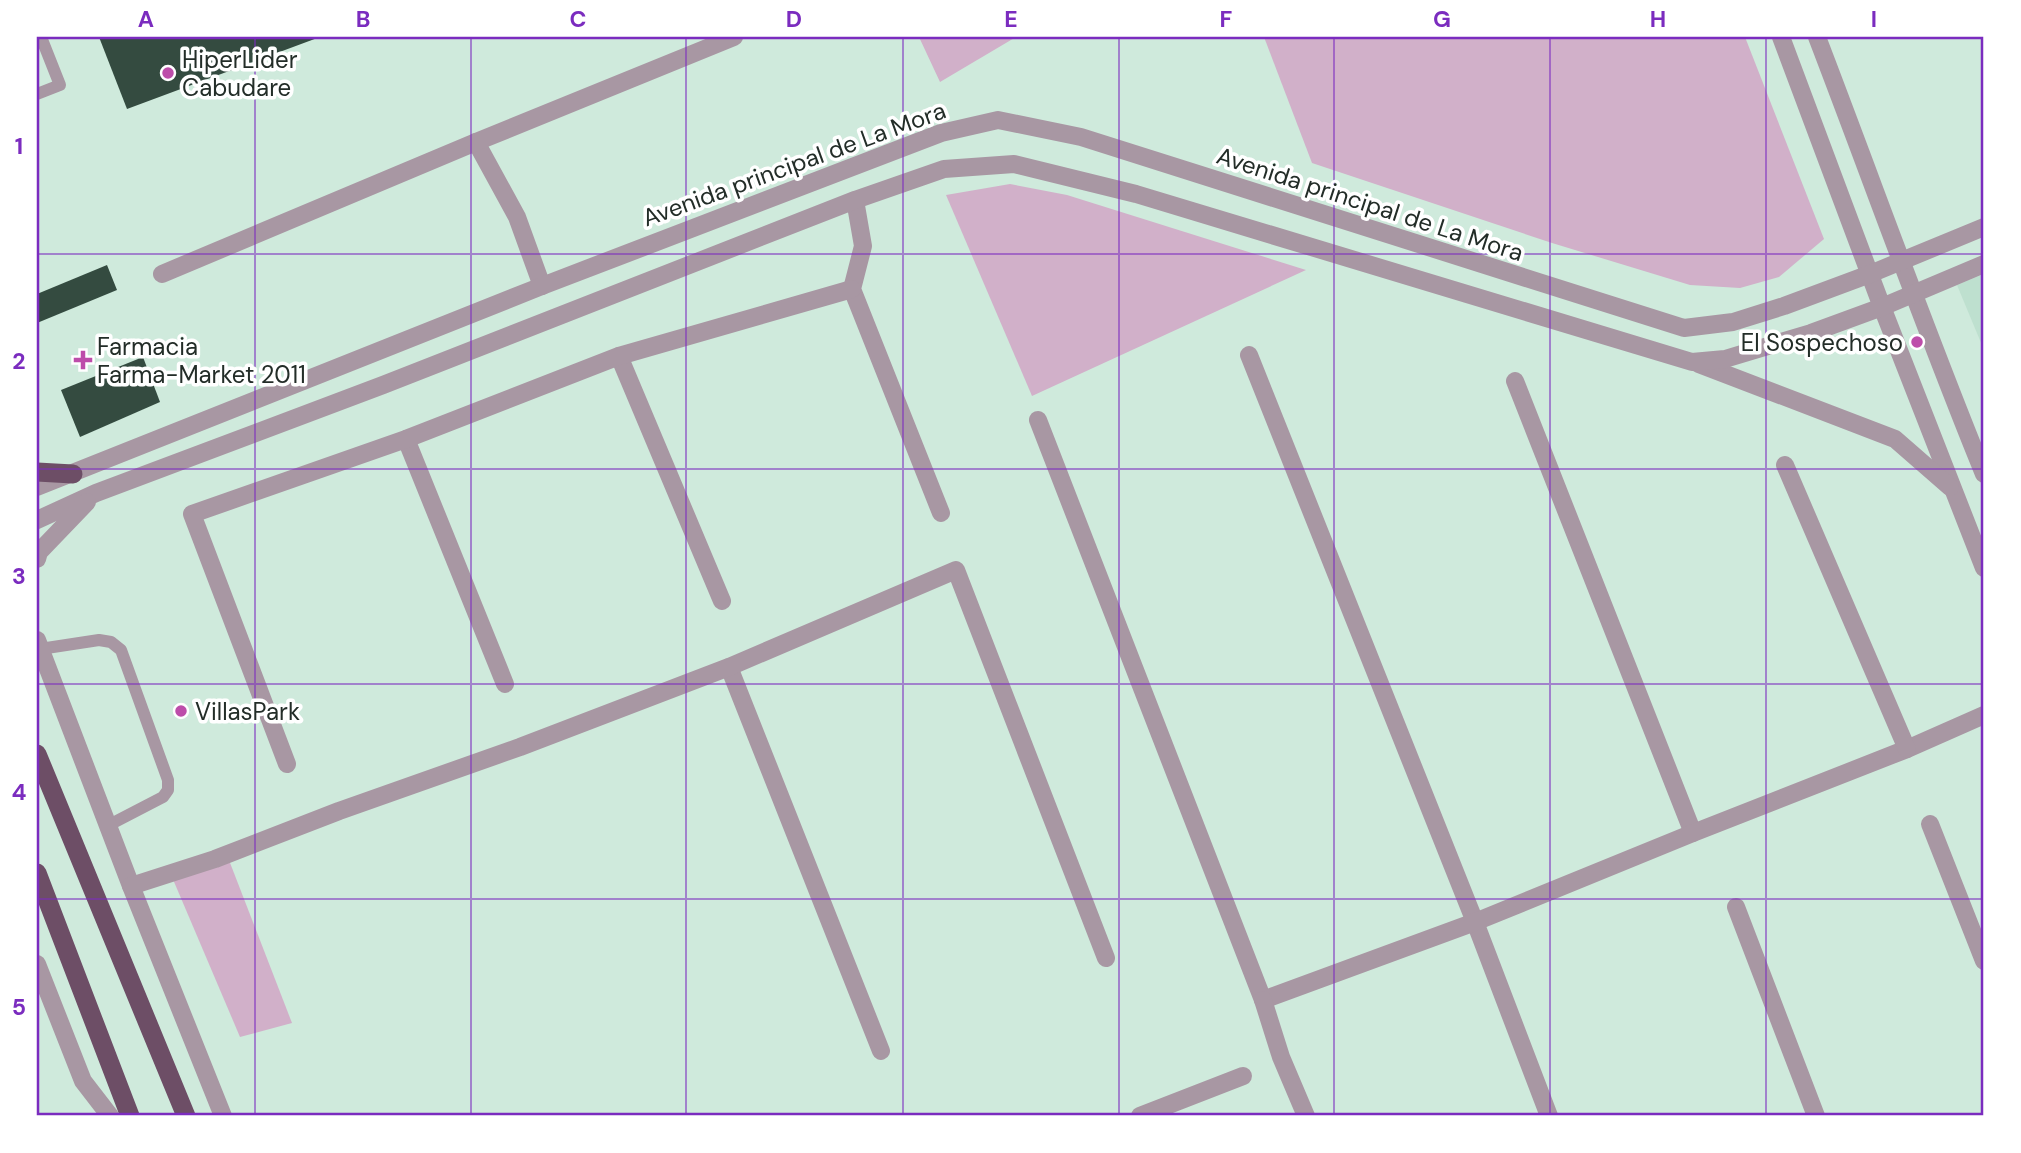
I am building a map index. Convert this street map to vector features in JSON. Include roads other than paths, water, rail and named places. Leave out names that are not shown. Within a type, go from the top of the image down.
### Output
[{"type":"highway","points":[[37,472],[73,474]]},
{"type":"highway","points":[[37,754],[186,1116]]},
{"type":"highway","points":[[37,873],[130,1116]]},
{"type":"street","points":[[162,274],[734,37]]},
{"type":"street","points":[[1781,37],[1984,568]]},
{"type":"street","points":[[1817,37],[1945,379],[1984,474]]},
{"type":"street","name":"Avenida principal de La Mora","points":[[37,487],[542,286],[941,133],[998,120],[1081,137],[1684,328],[1732,321],[1784,306],[1984,227]]},
{"type":"street","points":[[476,142],[517,216],[542,286]]},
{"type":"street","points":[[37,520],[96,493],[409,375],[855,200],[944,169],[1014,164],[1136,194],[1692,362],[1895,439],[1952,488]]},
{"type":"street","points":[[855,200],[863,246],[852,289],[941,513]]},
{"type":"street","points":[[1692,362],[1725,359],[1811,333],[1882,307],[1984,264]]},
{"type":"street","points":[[288,764],[192,514],[406,439],[619,356],[852,289]]},
{"type":"street","points":[[1250,355],[1549,1116]]},
{"type":"street","points":[[619,356],[722,601]]},
{"type":"street","points":[[1515,381],[1693,833]]},
{"type":"street","points":[[1038,420],[1306,1116]]},
{"type":"street","points":[[406,439],[505,684]]},
{"type":"street","points":[[1785,465],[1907,749]]},
{"type":"street","points":[[37,559],[39,552],[96,493]]},
{"type":"street","points":[[131,886],[215,859],[729,667],[956,570],[1106,958]]},
{"type":"street","points":[[38,644],[223,1116]]},
{"type":"street","points":[[729,667],[881,1051]]},
{"type":"street","points":[[1263,1000],[1475,922],[1907,749],[1984,715]]},
{"type":"street","points":[[1930,824],[1984,961]]},
{"type":"street","points":[[1736,907],[1816,1116]]},
{"type":"street","points":[[37,964],[83,1081],[110,1116]]},
{"type":"street","points":[[1140,1116],[1243,1076]]},
{"type":"lane","points":[[37,94],[60,85],[41,37]]},
{"type":"lane","points":[[38,644],[99,640],[111,642],[121,650],[168,780],[168,790],[163,797],[108,825]]},
{"type":"place","name":"HiperLider Cabudare","points":[[168,73]]},
{"type":"place","name":"El Sospechoso","points":[[1917,342]]},
{"type":"place","name":"Farmacia Farma-Market 2011","points":[[83,360]]},
{"type":"place","name":"VillasPark","points":[[181,711]]}]
